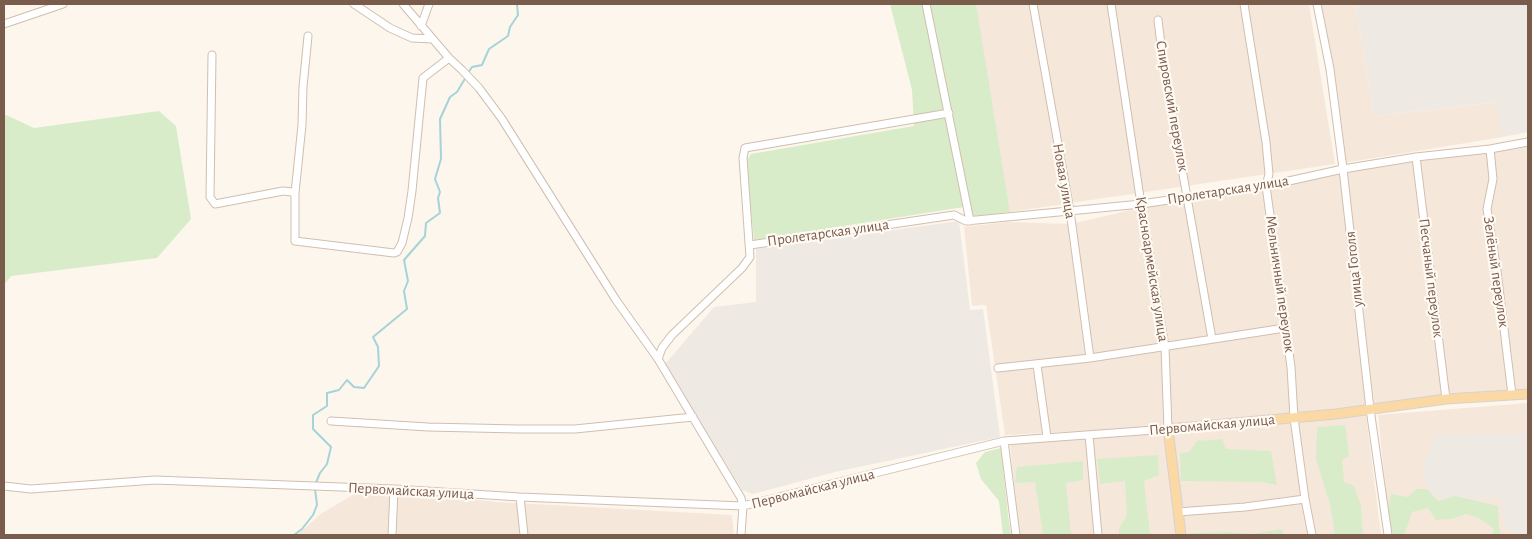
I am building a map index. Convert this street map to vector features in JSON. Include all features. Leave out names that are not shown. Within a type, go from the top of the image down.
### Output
[{"type":"main road","name":"Первомайская улица","points":[[1168,429],[1336,414],[1446,399],[1528,394]]},
{"type":"main road","name":"Красноармейская улица","points":[[1168,429],[1181,535]]},
{"type":"street","points":[[4,24],[63,4]]},
{"type":"street","points":[[354,4],[390,28],[412,38],[432,38]]},
{"type":"street","points":[[403,4],[449,58],[478,88],[502,119],[616,300],[658,359],[736,488],[743,506],[741,535]]},
{"type":"street","points":[[421,26],[429,4]]},
{"type":"street","points":[[926,4],[970,221]]},
{"type":"street","name":"Новая улица","points":[[1033,4],[1070,211],[1090,358]]},
{"type":"street","name":"Красноармейская улица","points":[[1111,4],[1165,347],[1168,429]]},
{"type":"street","name":"Мельничный переулок","points":[[1244,4],[1266,142],[1269,174],[1266,186],[1291,367],[1294,418],[1312,535]]},
{"type":"street","name":"улица Гоголя","points":[[1317,4],[1330,69],[1370,409],[1388,535]]},
{"type":"street","name":"Спировский переулок","points":[[1158,20],[1163,61],[1212,339]]},
{"type":"street","points":[[308,36],[295,193],[295,241],[397,252],[402,243],[408,218],[423,78],[449,58]]},
{"type":"street","points":[[212,55],[210,197],[214,204],[283,191],[295,193]]},
{"type":"street","points":[[658,359],[662,348],[672,335],[742,268],[750,257],[743,158],[745,148],[949,113]]},
{"type":"street","name":"Пролетарская улица","points":[[750,245],[954,215],[970,221],[1187,198],[1266,186],[1343,169],[1528,142]]},
{"type":"street","name":"Зелёный переулок","points":[[1490,149],[1494,179],[1487,209],[1497,271],[1512,395]]},
{"type":"street","name":"Песчаный переулок","points":[[1416,158],[1446,399]]},
{"type":"street","points":[[998,368],[1090,358],[1285,328]]},
{"type":"street","points":[[1037,364],[1047,437]]},
{"type":"street","points":[[331,421],[518,430],[575,429],[693,417]]},
{"type":"street","name":"Первомайская улица","points":[[4,486],[31,488],[155,480],[394,489],[520,497],[743,506],[1004,441],[1168,429]]},
{"type":"street","points":[[1090,435],[1098,535]]},
{"type":"street","points":[[1004,441],[1016,535]]},
{"type":"street","points":[[392,535],[394,489]]},
{"type":"street","points":[[520,497],[524,535]]},
{"type":"street","points":[[1178,512],[1245,507],[1305,499]]},
{"type":"shaded area","points":[[973,4],[1309,4],[1335,164],[1010,212]]},
{"type":"shaded area","points":[[1320,4],[1354,4],[1374,116],[1498,102],[1503,137],[1344,163]]},
{"type":"shaded area","points":[[1354,4],[1528,4],[1528,132],[1503,137],[1497,102],[1374,116]]},
{"type":"shaded area","points":[[1528,145],[1528,390],[1374,404],[1347,172]]},
{"type":"shaded area","points":[[1341,174],[1367,406],[1298,415],[1171,426],[1145,207],[1264,189]]},
{"type":"shaded area","points":[[1139,208],[1162,350],[1166,427],[1005,435],[986,305],[972,306],[964,227],[1007,222],[1071,224]]},
{"type":"shaded area","points":[[959,221],[970,310],[983,309],[1000,437],[835,472],[753,494],[742,490],[666,366],[666,363],[714,307],[756,302],[756,249]]},
{"type":"shaded area","points":[[1528,403],[1528,535],[1390,535],[1378,415]]},
{"type":"shaded area","points":[[1366,415],[1381,535],[1185,535],[1168,433]]},
{"type":"shaded area","points":[[1165,433],[1176,535],[1020,535],[1010,444]]},
{"type":"shaded area","points":[[1528,434],[1527,535],[1519,535],[1504,527],[1500,498],[1430,498],[1422,468],[1435,435]]},
{"type":"shaded area","points":[[363,489],[498,502],[732,515],[734,535],[297,535],[322,513]]},
{"type":"green space","points":[[890,4],[976,4],[1010,212],[967,217],[964,207],[754,240],[746,162],[751,154],[914,126],[912,90]]},
{"type":"green space","points":[[159,111],[176,126],[191,219],[157,258],[11,276],[4,285],[4,114],[34,128]]},
{"type":"green space","points":[[1345,425],[1349,456],[1342,460],[1344,482],[1354,486],[1361,506],[1363,535],[1335,535],[1330,504],[1316,459],[1317,427]]},
{"type":"green space","points":[[1222,439],[1226,449],[1271,451],[1277,485],[1262,482],[1181,481],[1180,453],[1189,452],[1197,441]]},
{"type":"green space","points":[[1001,448],[1011,535],[1003,535],[999,501],[981,479],[976,463],[985,452]]},
{"type":"green space","points":[[1158,455],[1159,475],[1144,481],[1150,535],[1119,535],[1119,529],[1127,515],[1125,481],[1100,484],[1097,459]]},
{"type":"green space","points":[[1083,461],[1083,480],[1066,483],[1071,535],[1043,535],[1035,482],[1015,483],[1017,467]]},
{"type":"green space","points":[[1417,489],[1427,489],[1438,501],[1455,496],[1498,506],[1501,535],[1492,535],[1494,529],[1479,518],[1466,514],[1452,519],[1436,520],[1428,508],[1412,512],[1404,535],[1393,535],[1388,510],[1391,494],[1407,497]]},
{"type":"green space","points":[[1282,529],[1284,535],[1190,535],[1190,533],[1228,532],[1252,534]]},
{"type":"waterway","points":[[468,73],[472,67],[482,65],[489,49],[508,36],[510,27],[518,15],[517,4]]},
{"type":"waterway","points":[[315,485],[320,473],[327,464],[331,447],[313,429],[313,415],[327,406],[327,393],[339,390],[347,380],[354,387],[364,388],[379,366],[378,347],[373,337],[407,309],[404,291],[408,281],[404,260],[425,236],[426,223],[440,213],[438,198],[440,192],[435,179],[441,159],[440,119],[450,97],[457,92],[466,77]]},
{"type":"waterway","points":[[294,535],[302,529],[313,515],[317,505],[315,489]]}]
